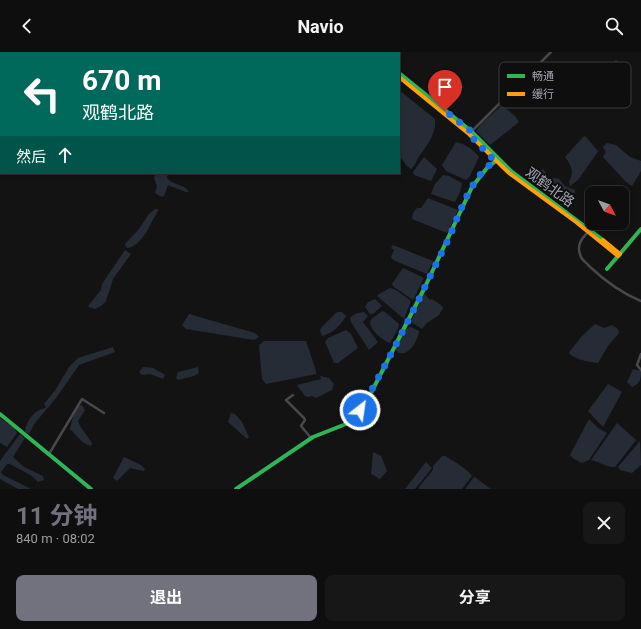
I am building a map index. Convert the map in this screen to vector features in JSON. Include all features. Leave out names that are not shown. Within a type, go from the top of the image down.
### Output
[{"type":"street","points":[[541,62],[551,52]]},
{"type":"street","name":"观鹤北路","points":[[400,75],[470,133],[519,182],[589,231],[620,254],[618,256],[589,231]]},
{"type":"street","name":"观鹤北路","points":[[400,78],[470,133]]},
{"type":"street","points":[[470,133],[499,104]]},
{"type":"street","points":[[236,489],[321,431],[330,431],[356,418],[446,244],[464,202],[486,167],[496,160]]},
{"type":"street","points":[[607,269],[641,229]]},
{"type":"street","points":[[589,231],[581,239],[579,244],[581,258],[605,280],[625,294],[641,301]]},
{"type":"street","points":[[641,354],[637,363],[641,370]]},
{"type":"street","points":[[293,395],[286,400],[304,418],[305,420],[301,426],[311,438]]},
{"type":"street","points":[[49,454],[82,399],[104,413]]},
{"type":"street","points":[[0,414],[91,489]]},
{"type":"shaded area","points":[[400,91],[435,119],[433,135],[430,140],[411,169],[400,156]]},
{"type":"shaded area","points":[[499,108],[505,108],[515,116],[519,122],[490,145],[476,131],[482,123]]},
{"type":"shaded area","points":[[585,136],[598,151],[578,180],[570,186],[569,182],[572,169],[565,157]]},
{"type":"shaded area","points":[[456,142],[469,147],[479,157],[470,176],[466,180],[446,171],[442,165]]},
{"type":"shaded area","points":[[607,143],[616,145],[630,157],[641,161],[641,171],[632,186],[626,182],[603,157],[606,152],[603,147]]},
{"type":"shaded area","points":[[424,157],[437,169],[431,181],[414,175],[413,172]]},
{"type":"shaded area","points":[[543,169],[549,177],[559,179],[565,186],[575,190],[575,193],[572,194],[568,204],[564,204],[543,190],[543,187],[533,180],[535,173]]},
{"type":"shaded area","points":[[156,174],[168,174],[167,178],[185,188],[189,192],[168,185],[164,196],[162,197],[155,193],[157,186],[154,178]]},
{"type":"shaded area","points":[[443,175],[449,176],[462,183],[460,192],[455,202],[431,194],[435,184]]},
{"type":"shaded area","points":[[428,198],[458,210],[447,233],[412,219],[413,213],[417,208],[421,208]]},
{"type":"shaded area","points":[[155,209],[158,209],[158,211],[142,239],[133,246],[127,248],[125,244],[139,229],[149,214]]},
{"type":"shaded area","points":[[393,245],[433,261],[427,274],[393,260],[391,257],[394,250],[391,248]]},
{"type":"shaded area","points":[[125,250],[131,254],[113,279],[106,301],[95,309],[89,307],[88,306],[101,290],[102,284]]},
{"type":"shaded area","points":[[403,268],[424,278],[413,300],[392,284]]},
{"type":"shaded area","points":[[390,288],[396,290],[411,301],[404,319],[377,296]]},
{"type":"shaded area","points":[[425,294],[430,300],[432,299],[443,308],[439,315],[427,323],[422,329],[411,322],[423,295]]},
{"type":"shaded area","points":[[375,299],[382,306],[373,314],[370,314],[365,307],[368,302]]},
{"type":"shaded area","points":[[382,311],[399,324],[398,329],[390,343],[377,335],[370,322]]},
{"type":"shaded area","points":[[337,312],[342,312],[346,316],[342,323],[336,329],[322,336],[320,331],[321,328]]},
{"type":"shaded area","points":[[364,312],[368,316],[363,322],[378,342],[369,350],[350,318],[355,314]]},
{"type":"shaded area","points":[[189,314],[255,333],[259,337],[254,340],[186,329],[182,325]]},
{"type":"shaded area","points":[[595,324],[604,328],[612,325],[618,329],[619,333],[608,346],[598,363],[579,359],[569,353],[582,336]]},
{"type":"shaded area","points":[[411,327],[419,331],[419,334],[410,349],[406,352],[399,353],[395,349],[406,329]]},
{"type":"shaded area","points":[[346,330],[351,334],[358,348],[338,363],[334,363],[325,342],[328,338]]},
{"type":"shaded area","points":[[264,341],[306,341],[316,374],[266,384],[262,379],[259,345]]},
{"type":"shaded area","points":[[113,347],[115,352],[79,365],[56,398],[35,423],[29,434],[25,432],[31,417],[37,411],[46,407],[44,404],[56,389],[69,367],[78,358]]},
{"type":"shaded area","points":[[143,367],[153,368],[165,375],[163,379],[150,374],[142,375],[139,372]]},
{"type":"shaded area","points":[[198,367],[199,373],[194,376],[178,380],[176,378],[178,372]]},
{"type":"shaded area","points":[[633,369],[641,371],[641,374],[638,383],[632,387],[627,382]]},
{"type":"shaded area","points":[[320,376],[329,378],[334,384],[332,390],[316,398],[312,396],[305,396],[297,385],[321,379]]},
{"type":"shaded area","points":[[608,384],[622,392],[603,427],[588,411]]},
{"type":"shaded area","points":[[82,405],[85,410],[78,421],[92,443],[91,446],[82,441],[70,429],[73,416],[78,406]]},
{"type":"shaded area","points":[[231,413],[235,414],[242,422],[249,437],[247,439],[228,422]]},
{"type":"shaded area","points":[[0,418],[14,428],[17,433],[7,447],[0,443]]},
{"type":"shaded area","points":[[589,419],[598,428],[607,433],[589,460],[582,463],[570,455]]},
{"type":"shaded area","points":[[617,423],[636,440],[615,467],[591,460]]},
{"type":"shaded area","points":[[20,434],[25,438],[13,457],[24,467],[43,476],[44,480],[38,482],[32,476],[10,464],[7,464],[1,472],[3,475],[31,489],[18,489],[0,479],[0,461]]},
{"type":"shaded area","points":[[640,441],[641,465],[632,473],[620,470],[618,467]]},
{"type":"shaded area","points":[[373,452],[381,456],[387,471],[380,479],[371,474]]},
{"type":"shaded area","points":[[442,456],[445,456],[460,465],[472,476],[462,489],[419,489],[433,470],[433,466]]},
{"type":"shaded area","points":[[124,457],[141,465],[145,469],[144,471],[130,468],[117,481],[113,478]]},
{"type":"shaded area","points":[[426,462],[432,468],[415,489],[405,489]]},
{"type":"shaded area","points":[[474,477],[476,478],[491,489],[465,489]]},
{"type":"traffic: fast","points":[[400,74],[471,131],[511,171],[603,240]]},
{"type":"traffic: fast","points":[[236,489],[313,437],[346,424],[356,417],[369,397],[424,289],[472,187],[487,168],[497,160]]},
{"type":"traffic: fast","points":[[607,269],[641,229]]},
{"type":"traffic: fast","points":[[0,414],[91,489]]},
{"type":"traffic: slow","points":[[400,78],[469,134],[509,173],[576,222],[618,256],[620,254],[603,240]]},
{"type":"route","points":[[360,410],[373,389],[400,337],[446,244],[464,202],[479,176],[486,167],[495,161],[469,134],[471,131],[445,111]]}]
